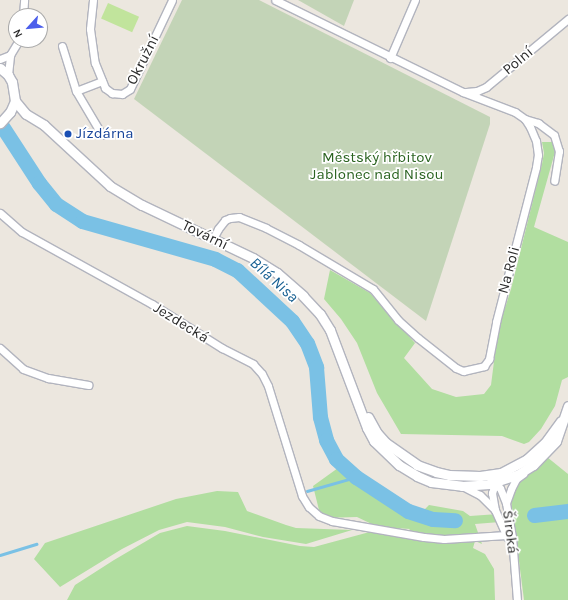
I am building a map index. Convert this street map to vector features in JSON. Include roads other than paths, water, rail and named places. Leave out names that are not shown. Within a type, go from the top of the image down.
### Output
[{"type":"street","name":"Okružní","points":[[93,0],[90,29],[96,63],[105,88],[112,94],[122,94],[130,89],[172,0]]},
{"type":"street","points":[[275,0],[390,58],[463,92],[515,112],[525,119],[538,123],[554,135],[559,151],[554,181]]},
{"type":"street","points":[[390,58],[415,0]]},
{"type":"street","name":"Polní","points":[[463,92],[477,91],[486,87],[568,19]]},
{"type":"street","points":[[62,46],[76,91],[102,135]]},
{"type":"street","points":[[8,75],[10,55],[14,48]]},
{"type":"street","points":[[0,59],[10,55]]},
{"type":"street","points":[[0,68],[8,75],[14,89],[15,101],[5,118]]},
{"type":"street","name":"Okružní","points":[[76,91],[102,81]]},
{"type":"street","name":"Tovární","points":[[15,101],[26,114],[44,125],[110,186],[142,205],[266,265],[288,282],[313,305],[330,330],[358,400],[367,428],[374,441],[399,465],[431,482],[462,486],[479,486],[494,483],[517,475],[533,465],[546,454],[556,441],[568,406]]},
{"type":"street","points":[[5,118],[26,114]]},
{"type":"street","name":"Na Roli","points":[[213,239],[225,220],[230,218],[239,217],[266,228],[373,289],[398,320],[456,368],[463,371],[484,366],[489,359],[496,322],[538,155],[536,141],[525,119]]},
{"type":"street","name":"Jezdecká","points":[[0,213],[22,232],[152,304],[222,348],[253,364],[262,374],[268,386],[302,496],[309,507],[319,516],[332,522],[424,537],[444,539],[506,535]]},
{"type":"street","points":[[0,348],[23,369],[48,378],[88,385]]},
{"type":"street","name":"Tovární","points":[[358,400],[377,433],[405,458],[436,472],[449,475],[480,476],[501,473],[527,459],[545,443],[564,416]]},
{"type":"street","name":"Široká","points":[[506,503],[516,479],[533,465]]},
{"type":"street","points":[[480,476],[488,478],[494,483],[501,473]]},
{"type":"street","name":"Široká","points":[[514,562],[506,535],[495,510],[492,493],[494,483],[500,488],[506,503],[512,537],[514,562],[517,600]]},
{"type":"street","name":"Široká","points":[[462,486],[480,495],[495,510]]},
{"type":"waterway","name":"Bílá Nisa","points":[[0,123],[39,183],[56,204],[82,221],[215,259],[237,270],[292,321],[307,343],[316,367],[320,417],[326,440],[336,459],[356,477],[408,511],[433,519],[455,520]]},
{"type":"waterway","points":[[307,491],[356,477]]},
{"type":"waterway","name":"Bílá Nisa","points":[[534,515],[568,511]]},
{"type":"waterway","points":[[0,555],[36,544]]},
{"type":"place","name":"Jízdárna","points":[[68,134]]},
{"type":"park label","name":"Městský hřbitov Jablonec nad Nisou","points":[[377,166]]}]
